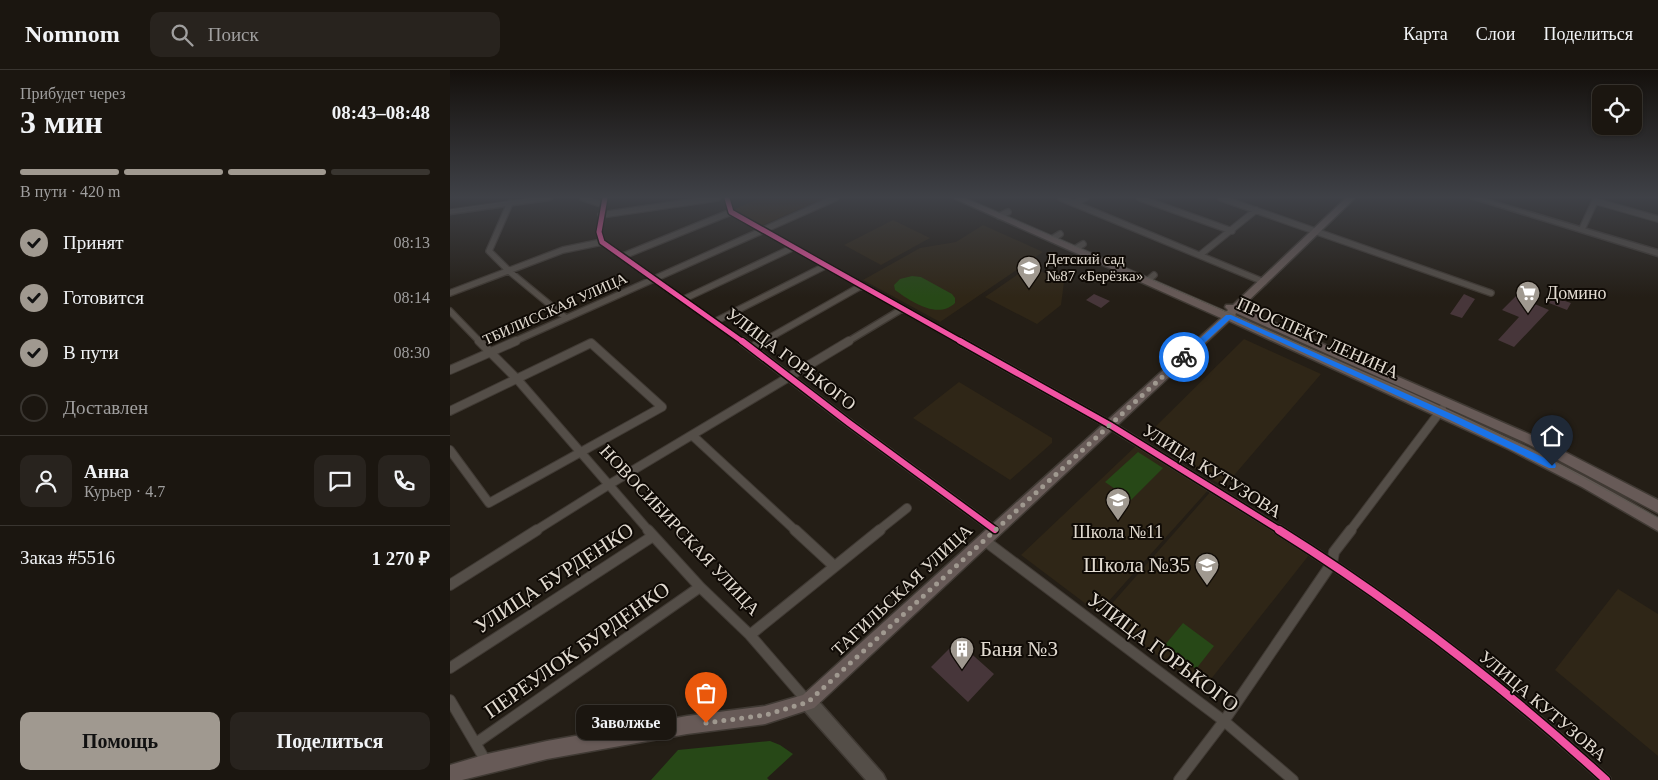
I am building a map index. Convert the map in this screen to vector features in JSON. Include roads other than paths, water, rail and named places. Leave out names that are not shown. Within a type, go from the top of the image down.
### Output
[{"type":"main road","name":"ПРОСПЕКТ ЛЕНИНА","points":[[1043,231],[1469,418],[1548,449],[1658,507]]},
{"type":"main road","name":"ТАГИЛЬСКАЯ УЛИЦА","points":[[808,702],[1231,313],[1316,231]]},
{"type":"main road","points":[[1589,231],[1658,253]]},
{"type":"main road","name":"ПРОСПЕКТ ЛЕНИНА","points":[[1469,418],[1540,460],[1658,524]]},
{"type":"main road","points":[[450,774],[487,763],[686,725],[766,715],[808,702]]},
{"type":"main road","name":"НОВОСИБИРСКАЯ УЛИЦА","points":[[808,702],[877,780]]},
{"type":"street","points":[[498,231],[489,252],[566,318]]},
{"type":"street","points":[[450,293],[563,250],[602,242],[599,231]]},
{"type":"street","points":[[623,256],[684,231]]},
{"type":"street","name":"ТБИЛИССКАЯ УЛИЦА","points":[[450,370],[760,231]]},
{"type":"street","name":"УЛИЦА КУТУЗОВА","points":[[765,231],[1110,425],[1332,563],[1445,643],[1558,736],[1606,780]]},
{"type":"street","points":[[1143,231],[1264,282]]},
{"type":"street","points":[[1200,255],[1232,231]]},
{"type":"street","points":[[1316,231],[1491,293]]},
{"type":"street","name":"УЛИЦА ГОРЬКОГО","points":[[602,242],[716,321],[996,530]]},
{"type":"street","points":[[684,299],[792,248]]},
{"type":"street","points":[[716,321],[825,266]]},
{"type":"street","points":[[751,348],[861,286]]},
{"type":"street","points":[[450,585],[610,484],[902,309]]},
{"type":"street","name":"НОВОСИБИРСКАЯ УЛИЦА","points":[[450,311],[517,379],[610,484],[653,536],[750,635],[808,702]]},
{"type":"street","points":[[450,411],[591,343],[662,407],[489,503],[450,450]]},
{"type":"street","points":[[1179,780],[1224,722],[1332,563],[1334,552],[1444,407]]},
{"type":"street","points":[[693,436],[834,566]]},
{"type":"street","points":[[1540,460],[1548,449]]},
{"type":"street","points":[[1563,472],[1571,460]]},
{"type":"street","points":[[1621,503],[1629,491]]},
{"type":"street","points":[[750,635],[907,508]]},
{"type":"street","name":"УЛИЦА БУРДЕНКО","points":[[450,668],[653,536]]},
{"type":"street","name":"УЛИЦА ГОРЬКОГО","points":[[984,540],[1224,722],[1293,780]]},
{"type":"street","name":"ПЕРЕУЛОК БУРДЕНКО","points":[[476,743],[700,586]]},
{"type":"street","points":[[450,700],[487,763]]},
{"type":"tram line","points":[[1040,231],[1234,315],[1529,448],[1658,518]]},
{"type":"place","name":"Детский сад №87 «Берёзка»","points":[[1029,289]]},
{"type":"place","name":"Домино","points":[[1528,314]]},
{"type":"place","name":"Школа №11","points":[[1118,521]]},
{"type":"place","name":"Школа №35","points":[[1207,586]]},
{"type":"place","name":"Баня №3","points":[[962,670]]},
{"type":"place","name":"Заволжье","points":[[706,723]]}]
